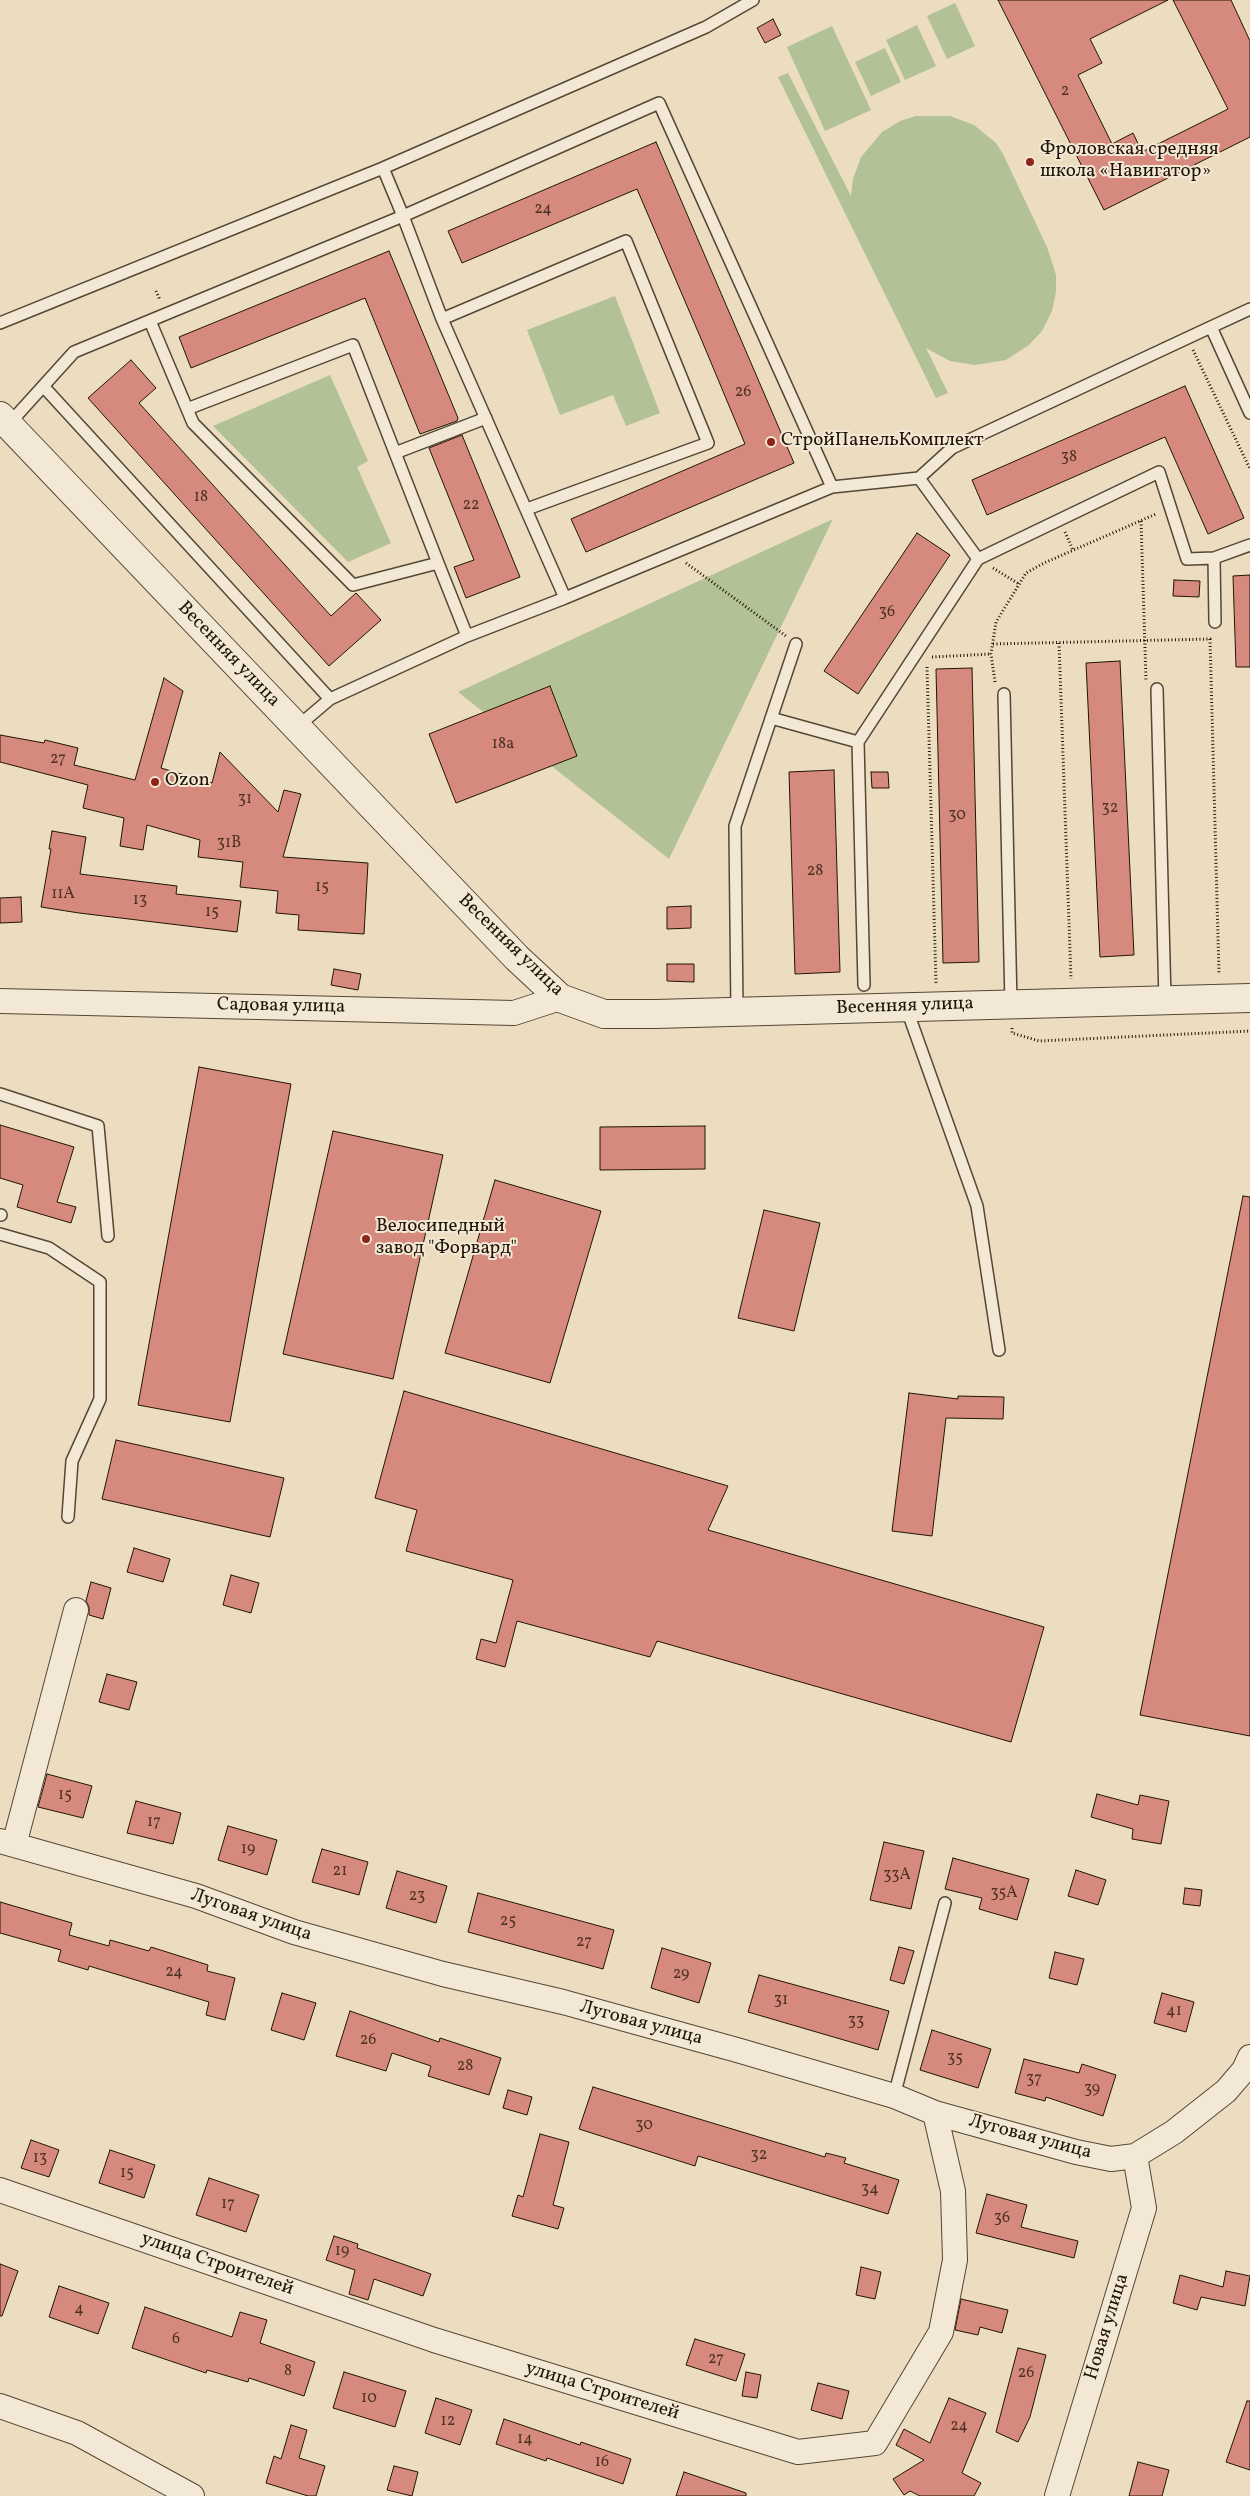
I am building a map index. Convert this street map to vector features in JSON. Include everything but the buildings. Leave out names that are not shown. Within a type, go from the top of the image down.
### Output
[{"type":"street","name":"Весенняя улица","points":[[4,420],[517,958],[560,998],[604,1014],[1250,998]]},
{"type":"street","name":"Садовая улица","points":[[0,1001],[514,1013],[560,998]]},
{"type":"street","points":[[7,1843],[76,1610]]},
{"type":"street","name":"Луговая улица","points":[[7,1843],[196,1896],[294,1932],[443,1974],[590,2010],[894,2096],[935,2113],[1076,2152],[1111,2159],[1135,2156],[1174,2132],[1226,2090],[1244,2070],[1250,2057]]},
{"type":"street","name":"улица Строителей","points":[[0,2190],[434,2340],[798,2452],[875,2444],[941,2332],[955,2260],[955,2240],[953,2191],[935,2113]]},
{"type":"street","name":"Новая улица","points":[[1057,2496],[1144,2208],[1135,2156]]},
{"type":"street","points":[[0,2406],[77,2433],[192,2496]]},
{"type":"lane","points":[[0,323],[383,168],[706,27],[753,0]]},
{"type":"lane","points":[[4,420],[43,386],[74,352],[403,216],[659,104],[832,487]]},
{"type":"lane","points":[[383,168],[442,319],[528,509],[565,598]]},
{"type":"lane","points":[[442,319],[626,241],[708,443],[528,509]]},
{"type":"lane","points":[[296,727],[330,699],[467,636],[565,598],[832,487],[919,478],[952,448],[1250,309]]},
{"type":"lane","points":[[150,321],[193,423],[353,585],[438,563]]},
{"type":"lane","points":[[1211,327],[1250,413]]},
{"type":"lane","points":[[188,409],[353,345],[467,636]]},
{"type":"lane","points":[[43,386],[330,699]]},
{"type":"lane","points":[[395,454],[486,418]]},
{"type":"lane","points":[[864,985],[858,742],[978,559],[1159,472],[1187,559],[1214,558],[1250,544]]},
{"type":"lane","points":[[919,478],[978,559]]},
{"type":"lane","points":[[1214,558],[1215,622]]},
{"type":"lane","points":[[737,1012],[735,826],[796,644]]},
{"type":"lane","points":[[1157,689],[1165,1000]]},
{"type":"lane","points":[[1004,694],[1011,1004]]},
{"type":"lane","points":[[771,718],[858,742]]},
{"type":"lane","points":[[906,1007],[977,1206],[999,1350]]},
{"type":"lane","points":[[0,1094],[98,1126],[108,1236]]},
{"type":"lane","points":[[0,1234],[49,1248],[100,1282],[100,1399],[72,1461],[68,1517]]},
{"type":"lane","points":[[894,2096],[945,1903]]},
{"type":"path","points":[[1187,337],[1250,469]]},
{"type":"path","points":[[1004,694],[996,691],[991,654],[996,622],[1026,573],[1044,563],[1171,508]]},
{"type":"path","points":[[672,553],[796,644]]},
{"type":"path","points":[[978,559],[1019,584]]},
{"type":"path","points":[[1059,643],[1071,979]]},
{"type":"path","points":[[936,983],[927,657],[991,654]]},
{"type":"path","points":[[1011,1004],[1012,1033],[1039,1041],[1250,1031]]},
{"type":"green space","points":[[955,3],[975,46],[947,59],[927,16]]},
{"type":"green space","points":[[917,25],[936,66],[905,80],[886,40]]},
{"type":"green space","points":[[832,26],[871,110],[825,131],[787,47]]},
{"type":"green space","points":[[885,48],[901,82],[871,96],[855,62]]},
{"type":"green space","points":[[788,73],[851,196],[853,179],[861,157],[882,132],[900,121],[916,116],[950,116],[974,125],[996,143],[1047,247],[1056,275],[1056,292],[1052,311],[1042,331],[1029,345],[1006,360],[975,365],[950,361],[926,348],[948,393],[936,398],[778,77]]},
{"type":"green space","points":[[615,296],[660,413],[626,426],[613,395],[560,415],[527,330]]},
{"type":"green space","points":[[330,375],[368,461],[357,467],[391,543],[348,562],[213,426]]},
{"type":"green space","points":[[833,519],[669,859],[458,692]]},
{"type":"place","name":"Фроловская средняя школа «Навигатор»","points":[[1030,162]]},
{"type":"place","name":"СтройПанельКомплект","points":[[771,442]]},
{"type":"place","name":"Ozon","points":[[155,782]]},
{"type":"place","name":"Велосипедный завод \"Форвард\"","points":[[366,1239]]}]
